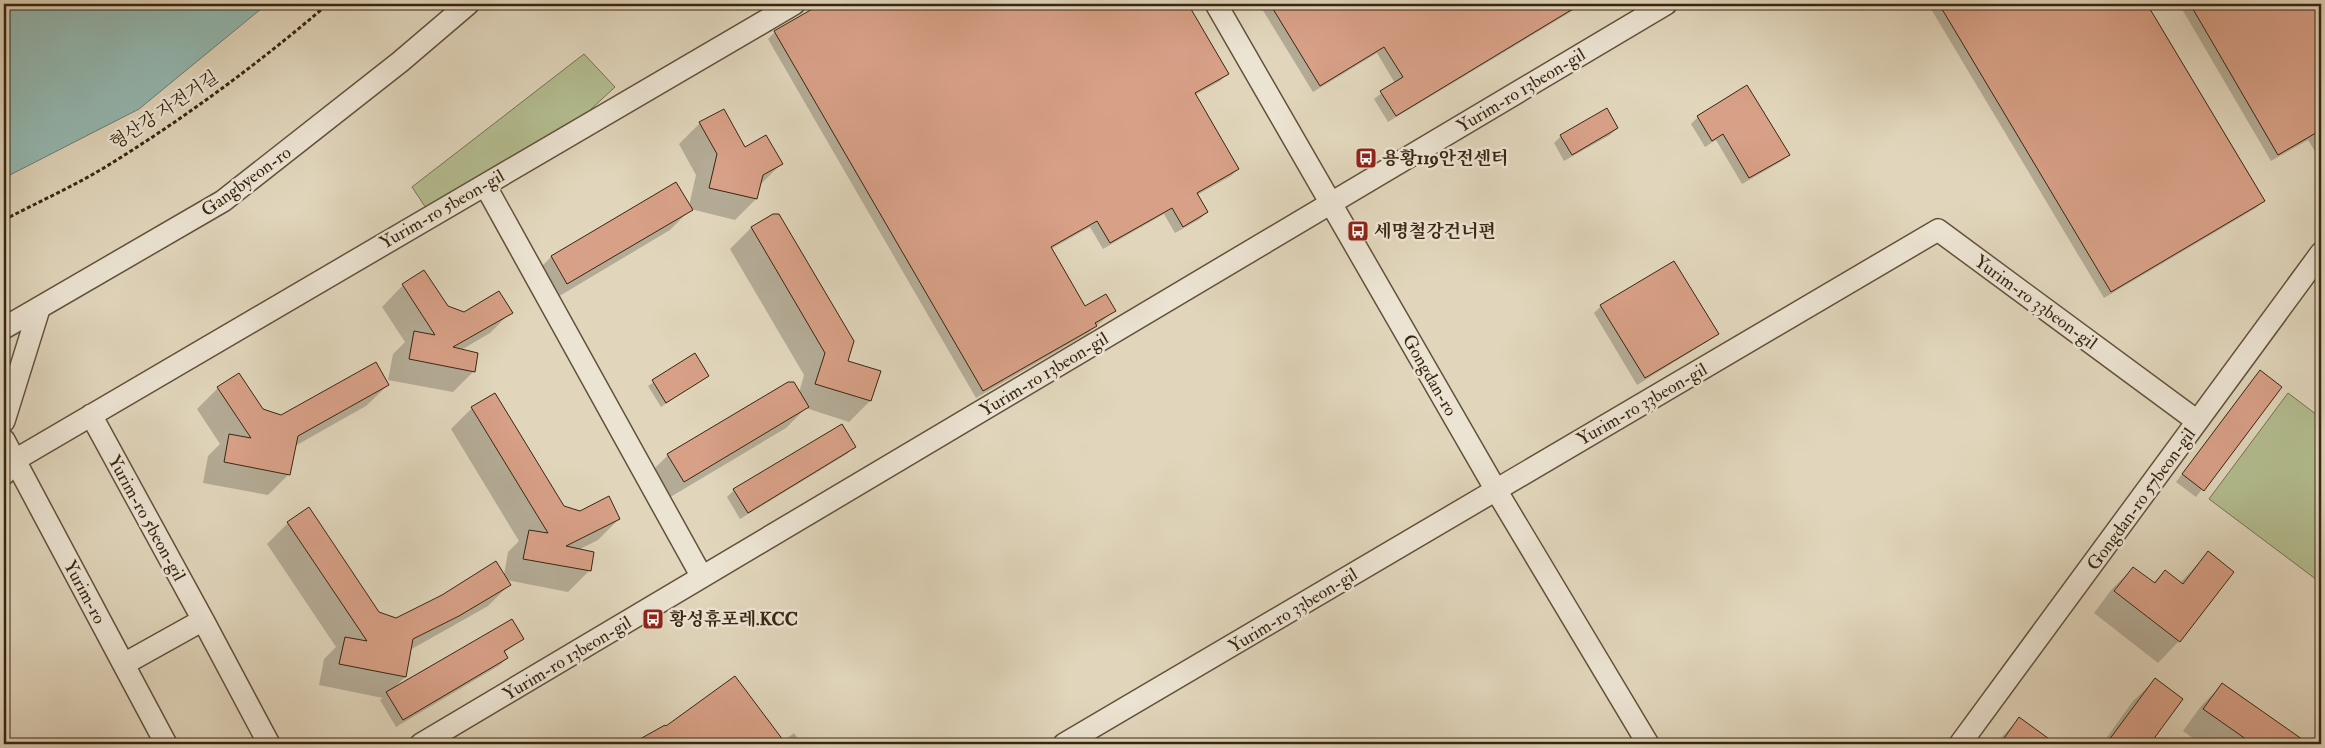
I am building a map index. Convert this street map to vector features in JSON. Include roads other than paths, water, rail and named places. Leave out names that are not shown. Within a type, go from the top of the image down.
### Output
[{"type":"street","name":"Gangbyeon-ro","points":[[4,328],[223,202],[400,62],[468,4]]},
{"type":"street","name":"Yurim-ro 5beon-gil","points":[[10,467],[91,416],[794,4]]},
{"type":"street","name":"Gongdan-ro","points":[[1216,4],[1496,490],[1648,744]]},
{"type":"street","name":"Yurim-ro 13beon-gil","points":[[421,744],[1666,4]]},
{"type":"street","points":[[485,184],[702,577]]},
{"type":"street","name":"Yurim-ro 33beon-gil","points":[[1067,743],[1938,230],[2198,421]]},
{"type":"street","name":"Gongdan-ro 57beon-gil","points":[[1960,744],[2321,253]]},
{"type":"street","points":[[4,421],[39,309]]},
{"type":"street","name":"Yurim-ro 5beon-gil","points":[[91,416],[203,620]]},
{"type":"street","name":"Yurim-ro","points":[[4,440],[10,467],[124,664],[166,744]]},
{"type":"street","points":[[124,664],[203,620],[269,744]]},
{"type":"water","points":[[4,4],[267,4],[139,109],[4,178]]},
{"type":"place","name":"용황119안전센터","points":[[1366,158]]},
{"type":"place","name":"세명철강건너편","points":[[1358,231]]},
{"type":"place","name":"황성휴포레.KCC","points":[[653,619]]}]
